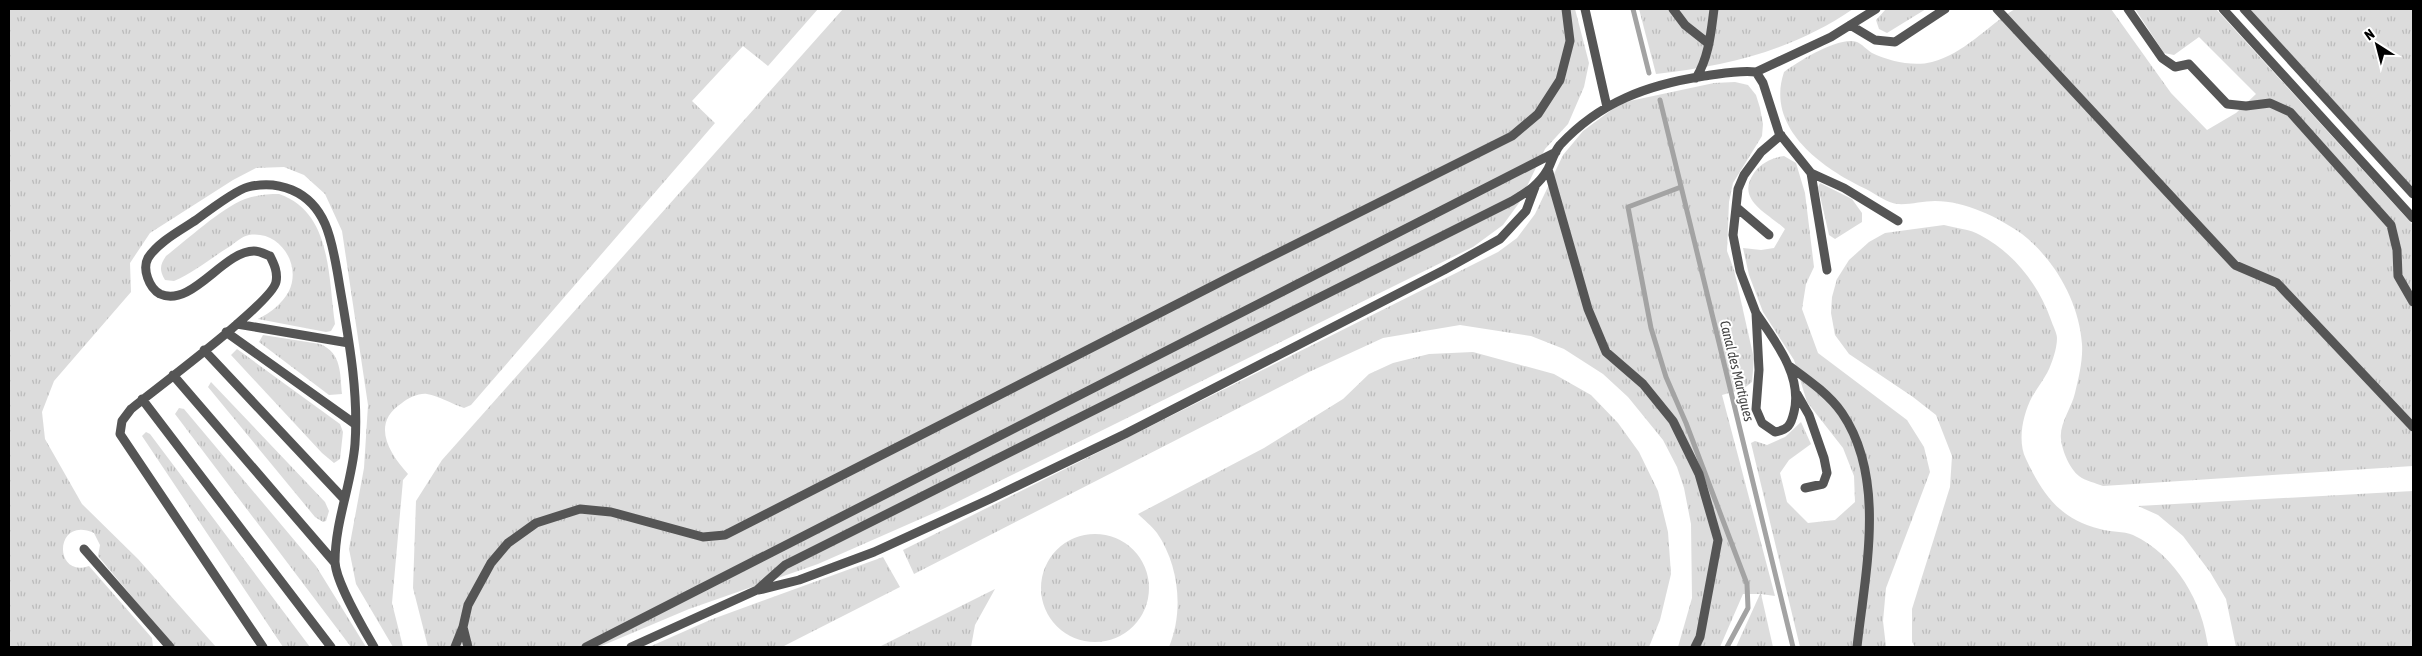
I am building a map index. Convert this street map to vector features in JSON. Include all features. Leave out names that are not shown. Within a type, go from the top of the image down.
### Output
[{"type":"lane","points":[[455,647],[463,627],[468,605],[491,563],[508,543],[536,523],[580,509],[611,512],[703,537],[725,535],[1234,274],[1512,136],[1538,114],[1560,80],[1570,41],[1566,9]]},
{"type":"lane","points":[[1586,9],[1607,107]]},
{"type":"lane","points":[[1674,9],[1685,25],[1709,44]]},
{"type":"lane","points":[[1696,78],[1701,70],[1709,44],[1714,9]]},
{"type":"lane","points":[[631,647],[757,590],[799,580],[874,552],[1125,434],[1444,270],[1500,239],[1526,212],[1535,187],[1548,169],[1556,152],[1586,119],[1607,107],[1632,95],[1671,82],[1743,70],[1756,72],[1816,44],[1876,9]]},
{"type":"lane","points":[[1850,25],[1875,40],[1895,42],[1945,9]]},
{"type":"lane","points":[[1997,9],[2235,266],[2277,282],[2413,427]]},
{"type":"lane","points":[[2128,9],[2162,58],[2175,68],[2189,64],[2227,104],[2246,106],[2270,103],[2290,112],[2391,225],[2397,250],[2398,276],[2413,302]]},
{"type":"lane","points":[[2223,9],[2413,218]]},
{"type":"lane","points":[[2244,9],[2413,194]]},
{"type":"lane","points":[[1756,72],[1763,82],[1781,135],[1811,173],[1844,188],[1898,221]]},
{"type":"lane","points":[[1756,313],[1759,370],[1756,409],[1762,422],[1775,432],[1785,430],[1791,424],[1797,402],[1795,391],[1788,365],[1756,313],[1738,262],[1733,235],[1738,189],[1744,175],[1761,152],[1781,135]]},
{"type":"lane","points":[[586,647],[823,524],[1249,310],[1556,152]]},
{"type":"lane","points":[[1548,169],[1588,309],[1606,352],[1643,384],[1673,421],[1699,474],[1718,540],[1700,637],[1695,647]]},
{"type":"lane","points":[[1811,173],[1827,270]]},
{"type":"lane","points":[[262,647],[120,434],[122,421],[142,399],[259,306],[276,284],[276,269],[270,256],[256,251],[244,253],[196,286],[173,296],[159,293],[150,283],[146,273],[147,260],[162,244],[204,214],[247,187],[278,184],[303,194],[320,210],[332,242],[356,403],[355,446],[343,498],[335,563]]},
{"type":"lane","points":[[757,590],[785,565],[1535,187]]},
{"type":"lane","points":[[1736,206],[1769,235]]},
{"type":"lane","points":[[237,324],[348,343]]},
{"type":"lane","points":[[226,332],[355,424]]},
{"type":"lane","points":[[204,350],[343,498]]},
{"type":"lane","points":[[1788,365],[1812,382],[1841,412],[1858,443],[1869,485],[1869,528],[1857,647]]},
{"type":"lane","points":[[172,375],[335,563],[350,605],[374,647]]},
{"type":"lane","points":[[1795,391],[1809,415],[1827,472],[1823,484],[1806,488]]},
{"type":"lane","points":[[142,399],[331,647]]},
{"type":"lane","points":[[84,549],[170,647]]},
{"type":"lane","points":[[463,627],[468,647]]},
{"type":"green space","points":[[9,9],[818,9],[768,66],[743,46],[692,101],[715,123],[471,405],[464,408],[436,396],[427,394],[417,395],[402,403],[387,419],[385,428],[389,447],[408,474],[403,480],[392,603],[403,647],[393,647],[356,584],[349,549],[364,468],[368,405],[342,231],[325,194],[304,175],[284,167],[256,168],[233,180],[150,233],[130,263],[131,292],[54,381],[42,412],[45,439],[82,504],[138,559],[216,647],[174,647],[98,556],[100,545],[94,533],[81,530],[71,532],[65,539],[64,557],[69,564],[77,568],[89,566],[152,638],[153,647],[9,647]]},
{"type":"green space","points":[[843,9],[1575,9],[1589,63],[1584,87],[1568,124],[1545,149],[1519,203],[1503,225],[1473,247],[943,509],[818,564],[689,609],[599,647],[428,647],[413,588],[416,501],[442,460]]},
{"type":"green space","points":[[1639,9],[1853,9],[1807,35],[1759,54],[1709,66],[1656,74]]},
{"type":"green space","points":[[1886,9],[1926,9],[1887,33],[1879,29],[1876,20]]},
{"type":"green space","points":[[2015,9],[2111,9],[2171,93],[2207,130],[2236,113],[2256,94],[2199,37],[2174,55],[2164,53],[2135,9],[2216,9],[2413,225],[2413,466],[2103,486],[2084,479],[2076,473],[2065,454],[2061,433],[2078,381],[2082,350],[2080,328],[2076,313],[2063,283],[2045,256],[2022,234],[1981,211],[1946,202],[1893,203],[1832,170],[1801,144],[1790,128],[1783,111],[1780,92],[1784,72],[1809,56],[1830,46],[1849,41],[1857,42],[1872,53],[1893,61],[1917,64],[1932,62],[1955,53]]},
{"type":"green space","points":[[2250,9],[2413,9],[2413,188]]},
{"type":"green space","points":[[1735,82],[1748,85],[1756,95],[1763,124],[1762,136],[1733,183],[1729,202],[1727,251],[1734,270],[1754,359],[1752,382],[1743,389],[1722,395],[1775,596],[1761,594],[1773,647],[1736,647],[1760,594],[1743,594],[1720,647],[1678,647],[1692,598],[1691,524],[1684,488],[1677,467],[1663,440],[1628,397],[1603,374],[1564,349],[1531,336],[1460,325],[1383,338],[1309,372],[914,574],[903,550],[1498,252],[1517,238],[1535,214],[1563,155],[1583,131],[1625,102],[1714,83]]},
{"type":"green space","points":[[1784,156],[1796,163],[1805,193],[1814,267],[1806,284],[1802,309],[1818,353],[1907,420],[1924,447],[1930,472],[1886,588],[1883,621],[1886,647],[1800,647],[1751,443],[1755,441],[1767,445],[1785,437],[1801,422],[1811,444],[1789,460],[1780,473],[1787,502],[1808,523],[1835,520],[1855,502],[1854,476],[1843,448],[1807,402],[1794,360],[1763,312],[1749,275],[1743,248],[1761,250],[1774,248],[1785,229],[1756,205],[1748,191],[1749,183],[1760,166],[1775,158]]},
{"type":"green space","points":[[1820,183],[1852,199],[1862,213],[1862,222],[1835,239],[1829,235],[1818,187]]},
{"type":"green space","points":[[279,194],[296,203],[309,215],[318,231],[324,248],[331,286],[335,324],[331,331],[326,332],[258,319],[283,300],[289,291],[292,281],[290,260],[278,243],[270,238],[260,235],[244,237],[195,270],[174,281],[165,280],[162,273],[161,265],[166,256],[225,210],[245,199]]},
{"type":"green space","points":[[1944,225],[1976,233],[1992,242],[2014,260],[2039,294],[2056,332],[2057,341],[2053,358],[2047,373],[2029,404],[2022,428],[2023,452],[2039,484],[2054,504],[2074,519],[2100,529],[2133,535],[2162,555],[2185,582],[2193,598],[2205,630],[2208,647],[1915,647],[1912,642],[1912,609],[1950,487],[1952,456],[1936,415],[1913,397],[1849,354],[1835,335],[1831,313],[1832,297],[1837,279],[1849,260],[1869,242],[1885,233]]},
{"type":"green space","points":[[263,335],[320,344],[327,348],[336,359],[338,365],[342,394],[329,395],[259,342]]},
{"type":"green space","points":[[237,349],[340,424],[343,432],[340,459],[334,463],[322,453],[231,355]]},
{"type":"green space","points":[[1473,352],[1554,374],[1591,395],[1618,423],[1639,452],[1658,491],[1668,532],[1671,574],[1660,620],[1649,647],[1169,647],[1177,619],[1177,588],[1174,574],[1170,559],[1157,533],[1138,514],[1264,448],[1343,399],[1369,374],[1393,363],[1429,354]]},
{"type":"green space","points":[[211,382],[325,502],[329,511],[326,521],[323,522],[315,517],[208,387]]},
{"type":"green space","points":[[179,408],[184,409],[316,566],[366,647],[351,647],[175,414]]},
{"type":"green space","points":[[146,432],[150,434],[310,647],[283,647],[142,436]]},
{"type":"green space","points":[[2413,491],[2413,647],[2236,647],[2226,599],[2210,572],[2183,536],[2158,515],[2138,506]]},
{"type":"green space","points":[[1095,534],[1116,538],[1133,550],[1145,567],[1149,588],[1145,609],[1133,626],[1116,638],[1095,642],[1074,638],[1057,626],[1045,609],[1041,588],[1045,567],[1057,550],[1074,538]]},
{"type":"green space","points":[[883,557],[900,587],[782,647],[649,647],[710,620]]},
{"type":"green space","points":[[995,589],[975,625],[971,647],[879,647]]},
{"type":"waterway","name":"Canal des Martigues","points":[[1633,9],[1649,73]]},
{"type":"waterway","name":"Canal des Martigues","points":[[1660,100],[1793,647]]},
{"type":"waterway","points":[[1681,187],[1628,207],[1651,328],[1666,377],[1686,423],[1747,584],[1748,608],[1727,647]]}]
